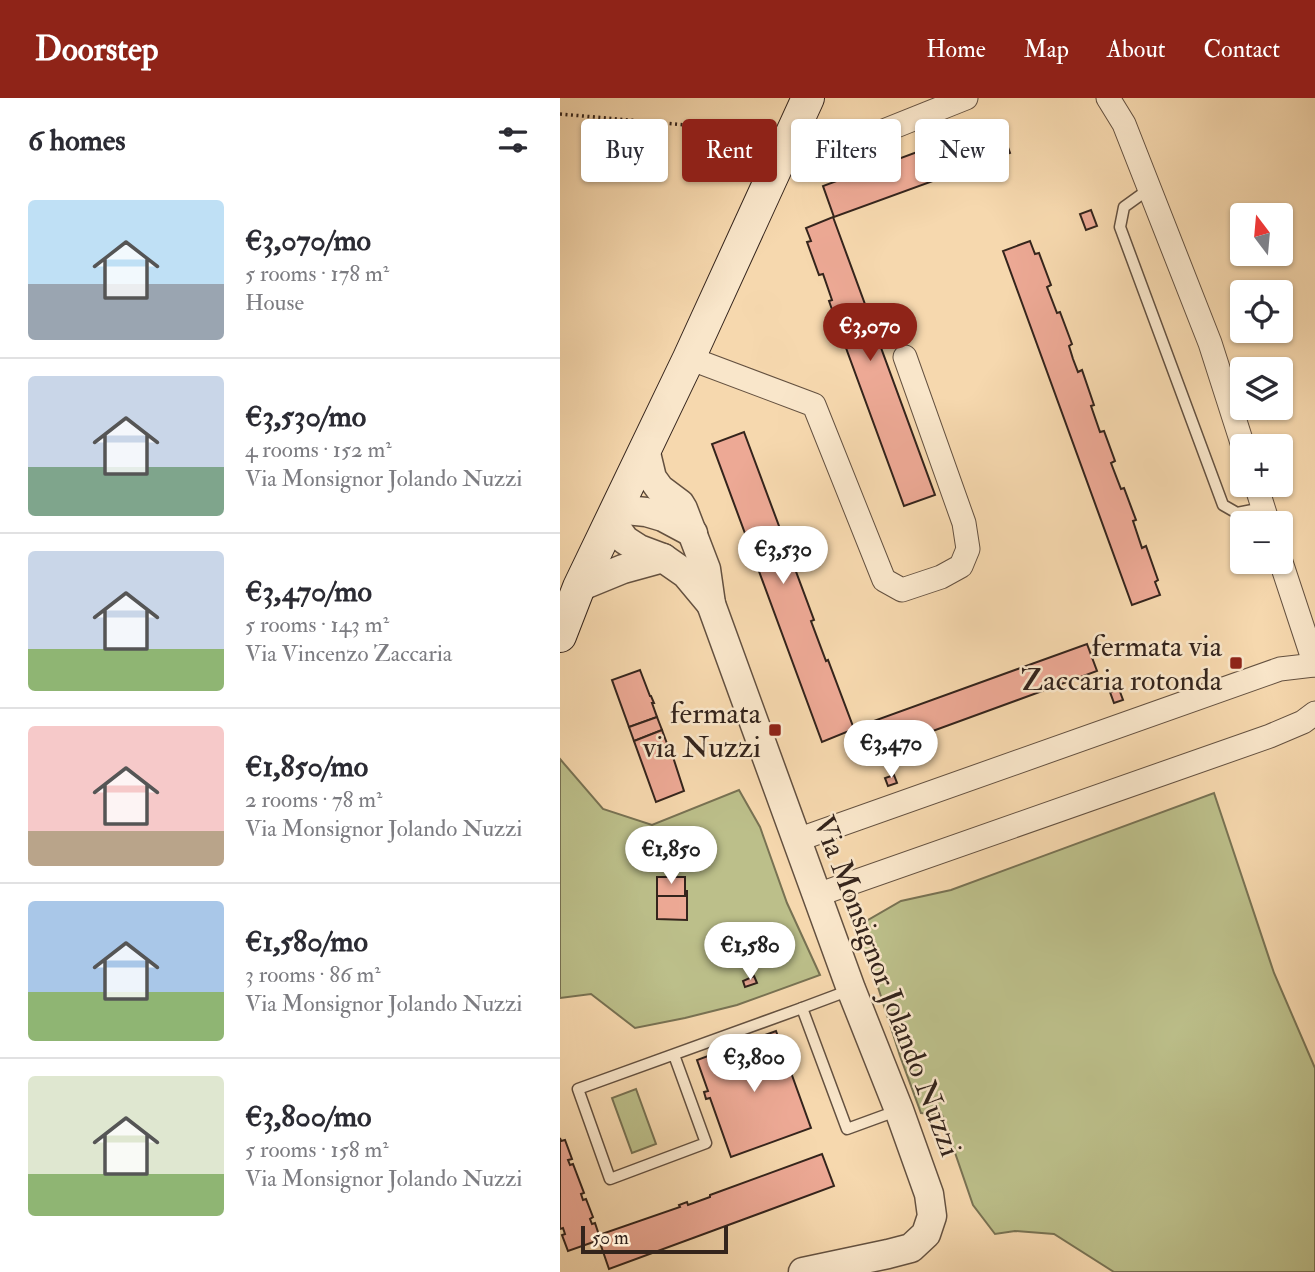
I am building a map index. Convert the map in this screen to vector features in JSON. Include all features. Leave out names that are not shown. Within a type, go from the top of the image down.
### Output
[{"type":"main road","points":[[798,119],[808,98]]},
{"type":"main road","points":[[560,636],[579,587],[689,358],[791,135]]},
{"type":"street","points":[[901,124],[966,98]]},
{"type":"street","points":[[1108,98],[1124,124],[1209,343],[1239,434]]},
{"type":"street","points":[[689,358],[814,405],[884,580],[902,590],[941,577],[961,566],[968,550],[964,523],[905,357]]},
{"type":"street","points":[[645,449],[652,478],[660,489],[680,504],[693,533],[706,569],[711,604]]},
{"type":"street","points":[[693,533],[663,517],[646,512],[613,515],[625,540],[639,549],[663,558],[686,574],[711,604]]},
{"type":"street","points":[[579,587],[623,569],[663,558]]},
{"type":"street","points":[[797,840],[1280,668],[1315,665],[1285,574]]},
{"type":"street","name":"Via Monsignor Jolando Nuzzi","points":[[711,604],[851,989],[899,1110],[929,1195],[932,1216],[926,1234],[911,1248],[803,1272]]},
{"type":"street","points":[[817,895],[1270,736],[1303,722],[1315,713]]},
{"type":"lane","points":[[1149,189],[1124,206],[1120,227],[1223,505],[1234,511]]},
{"type":"lane","points":[[674,1055],[706,1143],[610,1179],[578,1089],[851,989]]},
{"type":"lane","points":[[802,1007],[846,1129],[899,1110]]},
{"type":"path","points":[[560,114],[791,135]]},
{"type":"green space","points":[[560,759],[603,809],[652,825],[739,790],[760,827],[787,903],[820,975],[737,1005],[635,1028],[591,994],[560,998]]},
{"type":"green space","points":[[1214,793],[1274,973],[1315,1068],[1315,1272],[1114,1272],[1054,1234],[1015,1231],[995,1234],[973,1205],[942,1115],[921,1113],[856,927],[901,901],[951,890]]},
{"type":"green space","points":[[636,1089],[656,1144],[632,1153],[612,1098]]},
{"type":"building","points":[[915,153],[915,182],[930,182],[834,217],[823,186],[834,182],[901,182],[901,158]]},
{"type":"building","points":[[1091,210],[1097,226],[1086,230],[1080,214]]},
{"type":"building","points":[[833,217],[935,495],[904,506],[846,348],[849,345],[845,333],[841,335],[823,274],[819,275],[807,242],[811,241],[806,228]]},
{"type":"building","points":[[1030,241],[1035,254],[1039,253],[1051,285],[1047,287],[1072,344],[1069,346],[1073,359],[1078,372],[1082,370],[1100,432],[1104,431],[1115,461],[1111,463],[1136,520],[1133,521],[1142,548],[1146,546],[1158,580],[1155,582],[1160,595],[1132,605],[1003,251]]},
{"type":"building","points":[[744,432],[814,620],[811,621],[854,729],[822,742],[712,444]]},
{"type":"building","points":[[1087,644],[1097,671],[867,755],[857,727]]},
{"type":"building","points":[[640,670],[657,717],[629,727],[612,680]]},
{"type":"building","points":[[1119,689],[1123,700],[1114,703],[1110,692]]},
{"type":"building","points":[[657,717],[662,730],[634,741],[629,727]]},
{"type":"building","points":[[662,730],[684,791],[656,802],[634,741]]},
{"type":"building","points":[[894,775],[897,783],[888,786],[885,778]]},
{"type":"building","points":[[657,877],[685,877],[685,896],[657,896]]},
{"type":"building","points":[[685,891],[687,920],[657,919],[657,896],[685,896]]},
{"type":"building","points":[[754,976],[757,983],[745,987],[743,981]]},
{"type":"building","points":[[776,1031],[811,1128],[731,1157],[710,1098],[706,1099],[704,1092],[708,1091],[697,1060]]},
{"type":"building","points":[[560,1138],[561,1141],[565,1140],[572,1159],[568,1160],[570,1165],[573,1164],[584,1193],[581,1194],[583,1200],[586,1199],[593,1217],[590,1219],[592,1224],[595,1223],[599,1235],[680,1207],[679,1205],[687,1202],[688,1205],[822,1154],[834,1186],[609,1269],[599,1240],[568,1251],[562,1235],[565,1234],[563,1228],[560,1229]]},
{"type":"place","name":"fermata via Zaccaria rotonda","points":[[1236,663]]},
{"type":"place","name":"fermata via Nuzzi","points":[[775,730]]}]
